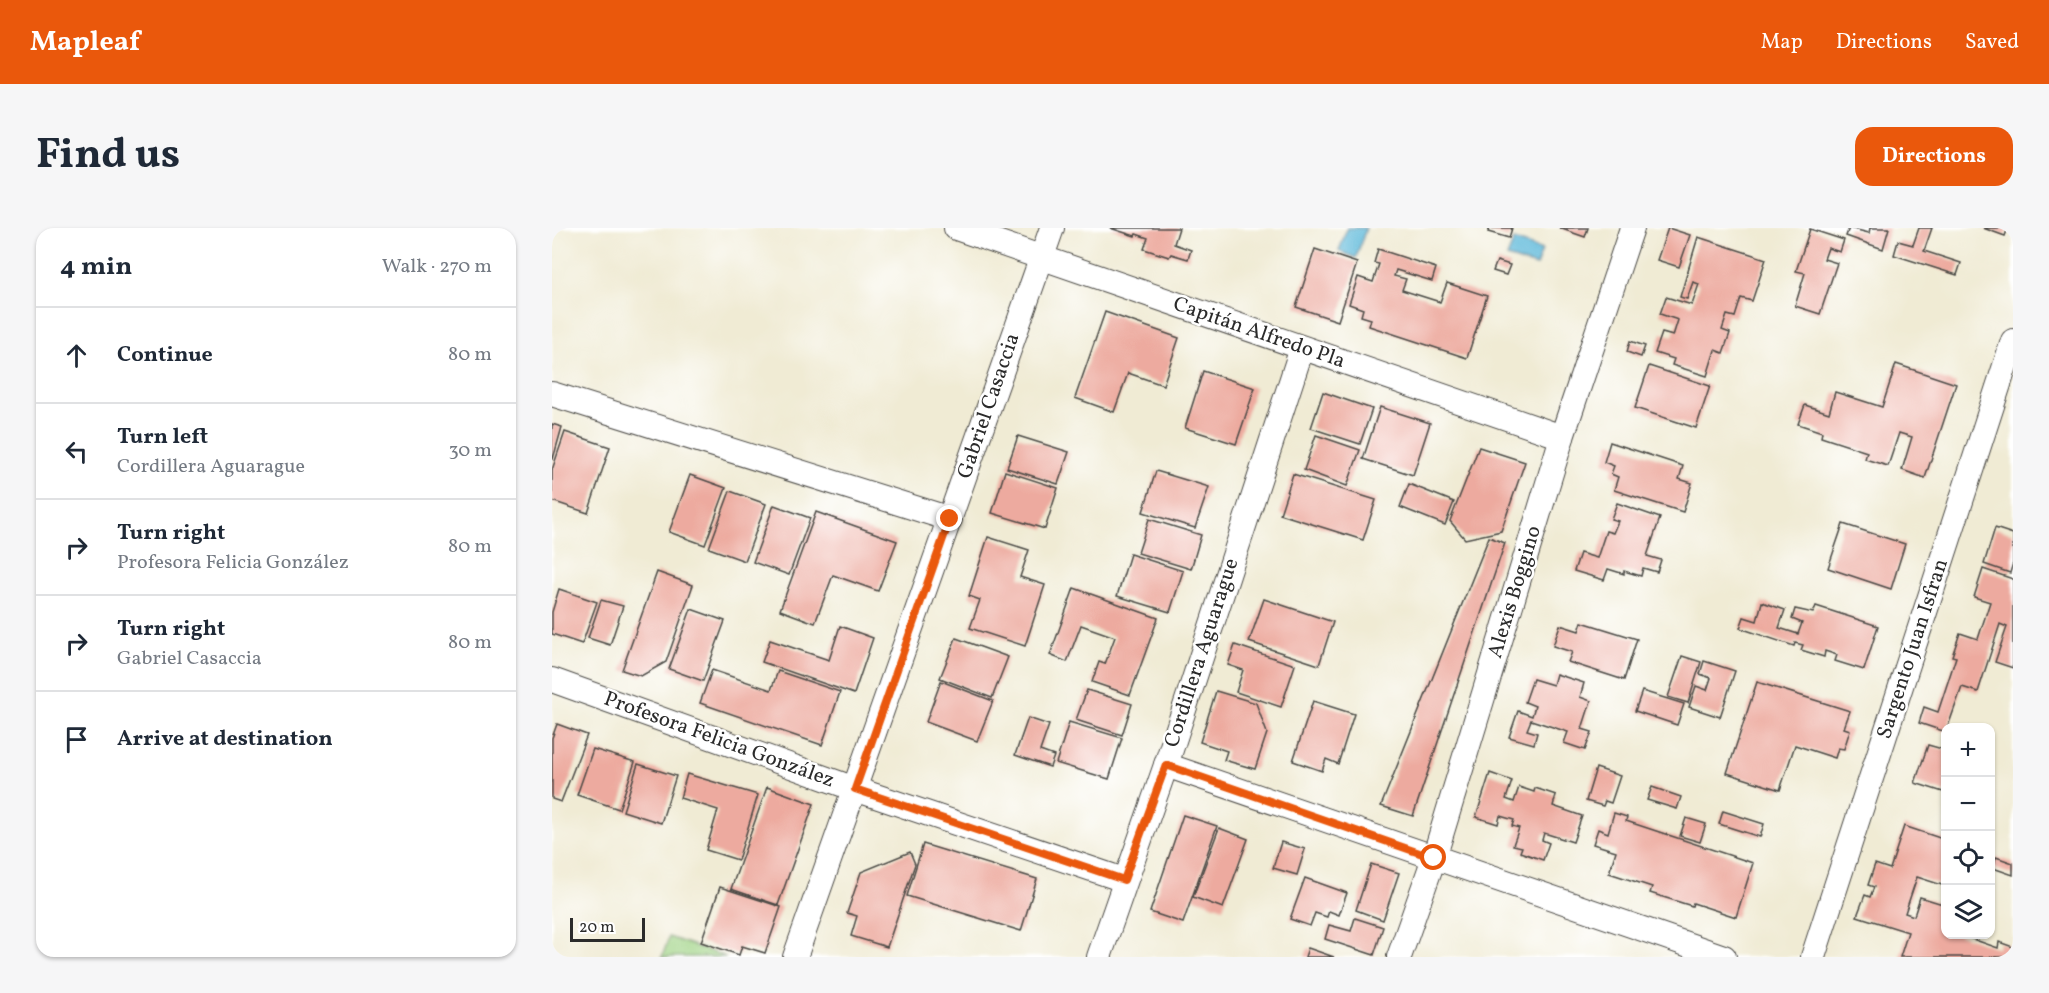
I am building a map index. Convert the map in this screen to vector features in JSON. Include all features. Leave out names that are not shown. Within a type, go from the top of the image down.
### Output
[{"type":"street","name":"Capitán Alfredo Pla","points":[[956,228],[1562,436]]},
{"type":"street","name":"Gabriel Casaccia","points":[[795,957],[1052,228]]},
{"type":"street","name":"Alexis Boggino","points":[[1399,957],[1434,858],[1562,436],[1632,228]]},
{"type":"street","name":"Sargento Juan Isfran","points":[[1813,957],[2013,341]]},
{"type":"street","name":"Cordillera Aguarague","points":[[1099,957],[1166,765],[1302,348]]},
{"type":"street","points":[[552,394],[950,519]]},
{"type":"street","name":"Profesora Felicia González","points":[[552,680],[855,789],[1124,880]]},
{"type":"street","points":[[1166,765],[1724,957]]},
{"type":"green space","points":[[669,937],[726,957],[662,957]]},
{"type":"water","points":[[1347,228],[1366,228],[1356,258],[1339,251]]},
{"type":"water","points":[[1514,240],[1542,250],[1536,266],[1507,257]]},
{"type":"building","points":[[1110,228],[1179,228],[1174,244],[1191,250],[1188,259],[1171,254],[1169,257],[1144,249],[1148,238]]},
{"type":"building","points":[[1490,228],[1512,228],[1509,238],[1488,232]]},
{"type":"building","points":[[1559,228],[1588,228],[1585,237]]},
{"type":"building","points":[[1668,228],[1690,235],[1679,267],[1657,260]]},
{"type":"building","points":[[1849,228],[1869,233],[1870,228],[1889,228],[1883,249],[1846,236]]},
{"type":"building","points":[[1919,228],[1932,228],[1924,251],[1961,263],[1957,275],[1894,255],[1898,241],[1913,245]]},
{"type":"building","points":[[1983,228],[2008,228],[2005,236]]},
{"type":"building","points":[[1810,229],[1844,240],[1840,252],[1828,248],[1824,259],[1837,263],[1820,314],[1795,306],[1805,273],[1796,271]]},
{"type":"building","points":[[1698,237],[1766,259],[1752,301],[1741,298],[1735,317],[1727,315],[1722,330],[1730,333],[1723,353],[1715,350],[1707,376],[1672,365],[1674,359],[1655,353],[1662,333],[1673,336],[1678,320],[1660,314],[1666,297],[1692,305],[1699,284],[1693,282],[1687,299],[1680,297]]},
{"type":"building","points":[[1315,249],[1357,263],[1338,321],[1296,307]]},
{"type":"building","points":[[1378,249],[1436,268],[1432,281],[1396,270],[1394,276],[1406,279],[1402,290],[1440,302],[1447,283],[1487,296],[1467,358],[1369,326],[1371,319],[1361,316],[1363,309],[1349,304],[1358,277],[1373,282],[1379,264],[1374,263]]},
{"type":"building","points":[[1497,261],[1510,265],[1506,275],[1493,271]]},
{"type":"building","points":[[1105,312],[1179,338],[1163,385],[1128,373],[1114,412],[1075,398]]},
{"type":"building","points":[[1630,341],[1645,346],[1641,357],[1627,352]]},
{"type":"building","points":[[1896,364],[1956,384],[1925,478],[1902,470],[1912,437],[1899,433],[1888,466],[1865,459],[1867,452],[1821,437],[1822,432],[1798,424],[1805,405],[1829,413],[1835,392],[1882,407]]},
{"type":"building","points":[[1649,366],[1710,386],[1696,428],[1635,408]]},
{"type":"building","points":[[1203,371],[1255,388],[1236,444],[1185,428]]},
{"type":"building","points":[[1323,392],[1372,409],[1360,444],[1311,428]]},
{"type":"building","points":[[1380,407],[1430,423],[1413,475],[1363,459]]},
{"type":"building","points":[[552,424],[562,427],[553,459],[552,458]]},
{"type":"building","points":[[565,432],[610,447],[588,513],[552,501],[552,470]]},
{"type":"building","points":[[1316,435],[1360,450],[1347,486],[1304,470]]},
{"type":"building","points":[[1018,436],[1069,452],[1058,484],[1007,468]]},
{"type":"building","points":[[1610,442],[1683,466],[1679,479],[1692,483],[1683,512],[1614,490],[1618,477],[1611,474],[1614,466],[1604,462]]},
{"type":"building","points":[[1479,447],[1525,462],[1501,531],[1465,539],[1450,521]]},
{"type":"building","points":[[1005,471],[1058,488],[1045,529],[992,513]]},
{"type":"building","points":[[1156,471],[1209,487],[1195,528],[1143,512]]},
{"type":"building","points":[[1293,474],[1376,500],[1363,540],[1280,514]]},
{"type":"building","points":[[690,475],[726,488],[705,545],[669,532]]},
{"type":"building","points":[[1409,484],[1454,502],[1445,525],[1400,507]]},
{"type":"building","points":[[730,491],[766,504],[745,561],[709,548]]},
{"type":"building","points":[[1617,503],[1660,518],[1647,556],[1661,560],[1657,572],[1643,568],[1641,576],[1608,569],[1604,580],[1574,571],[1580,553],[1597,558],[1606,531],[1613,533],[1618,521],[1611,519]]},
{"type":"building","points":[[774,505],[810,518],[789,575],[753,562]]},
{"type":"building","points":[[816,512],[897,541],[878,591],[833,575],[815,623],[780,610]]},
{"type":"building","points":[[1149,519],[1201,535],[1191,569],[1138,553]]},
{"type":"building","points":[[1843,524],[1905,544],[1891,589],[1828,568]]},
{"type":"building","points":[[1995,528],[2013,534],[2013,563],[2010,573],[1984,564]]},
{"type":"building","points":[[988,537],[1029,550],[1020,577],[1045,585],[1025,646],[970,628],[980,600],[969,596]]},
{"type":"building","points":[[1489,537],[1505,543],[1413,816],[1381,806]]},
{"type":"building","points":[[1130,554],[1183,571],[1170,612],[1117,596]]},
{"type":"building","points":[[1983,569],[2013,579],[2013,668],[1995,662],[2007,627],[2000,624],[1978,692],[1962,687],[1949,723],[1941,723],[1941,730],[1919,723],[1924,707],[1938,712],[1956,657],[1952,656],[1960,633],[1978,639],[1990,602],[1974,597]]},
{"type":"building","points":[[657,572],[693,585],[666,662],[641,676],[622,670]]},
{"type":"building","points":[[1074,588],[1158,618],[1130,695],[1092,682],[1099,662],[1105,664],[1115,637],[1081,625],[1067,662],[1050,655]]},
{"type":"building","points":[[559,589],[597,602],[582,644],[552,634],[552,612]]},
{"type":"building","points":[[1264,599],[1333,622],[1319,665],[1249,642]]},
{"type":"building","points":[[601,600],[623,606],[610,645],[588,638]]},
{"type":"building","points":[[1762,602],[1785,610],[1779,628],[1798,634],[1802,623],[1792,619],[1795,609],[1813,613],[1816,606],[1878,626],[1864,670],[1835,661],[1837,655],[1825,651],[1824,657],[1801,650],[1803,645],[1795,643],[1794,646],[1740,628],[1744,617],[1757,621]]},
{"type":"building","points":[[691,609],[725,621],[703,681],[669,669]]},
{"type":"building","points":[[1582,622],[1637,639],[1624,680],[1568,662],[1572,652],[1553,646],[1560,625],[1579,631]]},
{"type":"building","points":[[840,626],[873,638],[854,694],[762,662],[770,640],[829,660]]},
{"type":"building","points":[[956,638],[1008,657],[992,698],[940,678]]},
{"type":"building","points":[[1235,645],[1295,665],[1281,707],[1236,692],[1243,670],[1228,665]]},
{"type":"building","points":[[1682,656],[1701,662],[1688,703],[1668,697]]},
{"type":"building","points":[[1704,661],[1735,671],[1720,717],[1689,707],[1696,686],[1707,690],[1711,678],[1700,674]]},
{"type":"building","points":[[712,670],[771,690],[778,671],[840,692],[822,745],[700,703]]},
{"type":"building","points":[[1556,674],[1584,683],[1580,697],[1591,701],[1582,729],[1592,732],[1585,750],[1564,743],[1568,732],[1531,720],[1527,730],[1537,733],[1534,744],[1509,737],[1518,711],[1532,716],[1535,706],[1525,702],[1533,679],[1553,685]]},
{"type":"building","points":[[941,681],[993,701],[977,741],[926,722]]},
{"type":"building","points":[[1757,682],[1850,711],[1844,728],[1850,730],[1844,749],[1838,748],[1835,758],[1795,745],[1780,790],[1727,773]]},
{"type":"building","points":[[1087,690],[1132,704],[1122,735],[1076,720]]},
{"type":"building","points":[[1216,691],[1256,703],[1267,733],[1255,769],[1224,760],[1227,751],[1200,742]]},
{"type":"building","points":[[1642,691],[1684,704],[1677,725],[1635,711]]},
{"type":"building","points":[[1313,701],[1354,714],[1338,764],[1326,759],[1322,771],[1293,761]]},
{"type":"building","points":[[1028,718],[1049,725],[1040,751],[1054,756],[1050,767],[1015,755]]},
{"type":"building","points":[[1069,722],[1122,738],[1109,779],[1056,763]]},
{"type":"building","points":[[557,724],[587,735],[561,802],[552,799],[552,738]]},
{"type":"building","points":[[1928,745],[1941,749],[1941,791],[1915,783]]},
{"type":"building","points":[[593,749],[635,762],[619,809],[577,795]]},
{"type":"building","points":[[638,764],[676,776],[661,823],[623,811]]},
{"type":"building","points":[[1596,768],[1620,776],[1611,803],[1605,801],[1603,806],[1586,801]]},
{"type":"building","points":[[1490,773],[1512,781],[1506,799],[1514,802],[1519,787],[1534,792],[1535,788],[1556,795],[1553,806],[1582,816],[1573,842],[1544,833],[1542,840],[1549,843],[1543,860],[1520,852],[1522,847],[1513,845],[1519,828],[1512,826],[1514,820],[1500,816],[1498,824],[1476,817]]},
{"type":"building","points":[[687,774],[758,795],[738,860],[706,850],[718,810],[680,798]]},
{"type":"building","points":[[767,787],[814,804],[778,905],[731,889]]},
{"type":"building","points":[[1652,787],[1681,797],[1677,809],[1647,800]]},
{"type":"building","points":[[1723,811],[1764,824],[1760,837],[1719,824]]},
{"type":"building","points":[[1614,813],[1627,817],[1626,821],[1753,863],[1736,917],[1693,903],[1692,906],[1650,893],[1652,887],[1609,873],[1616,851],[1593,844],[1598,829],[1608,833]]},
{"type":"building","points":[[1183,815],[1217,826],[1183,923],[1150,912]]},
{"type":"building","points":[[1686,818],[1706,824],[1700,842],[1680,836]]},
{"type":"building","points":[[1904,826],[1941,838],[1941,885],[1917,877],[1905,913],[1914,916],[1920,897],[1941,903],[1941,939],[1972,939],[1998,948],[1999,942],[2013,947],[2013,957],[1900,957],[1908,932],[1857,916],[1865,895],[1870,897],[1874,887],[1868,885],[1875,864],[1890,869]]},
{"type":"building","points":[[1219,828],[1248,839],[1223,908],[1193,897]]},
{"type":"building","points":[[1281,842],[1305,849],[1297,875],[1273,868]]},
{"type":"building","points":[[923,844],[1037,879],[1021,931],[907,896]]},
{"type":"building","points":[[910,852],[915,864],[887,947],[851,936],[857,916],[847,913],[861,872]]},
{"type":"building","points":[[1996,857],[2013,863],[2013,875],[1995,869]]},
{"type":"building","points":[[1371,864],[1399,873],[1383,920],[1356,910]]},
{"type":"building","points":[[1305,878],[1347,893],[1339,915],[1329,911],[1327,917],[1315,913],[1310,926],[1290,919]]},
{"type":"building","points":[[720,887],[781,907],[765,953],[742,946],[739,955],[701,942]]},
{"type":"building","points":[[1355,918],[1383,927],[1374,955],[1325,939],[1329,925],[1351,931]]},
{"type":"building","points":[[1308,948],[1334,957],[1305,957]]},
{"type":"route","points":[[950,519],[855,789],[1124,880],[1166,765],[1434,858]]}]
